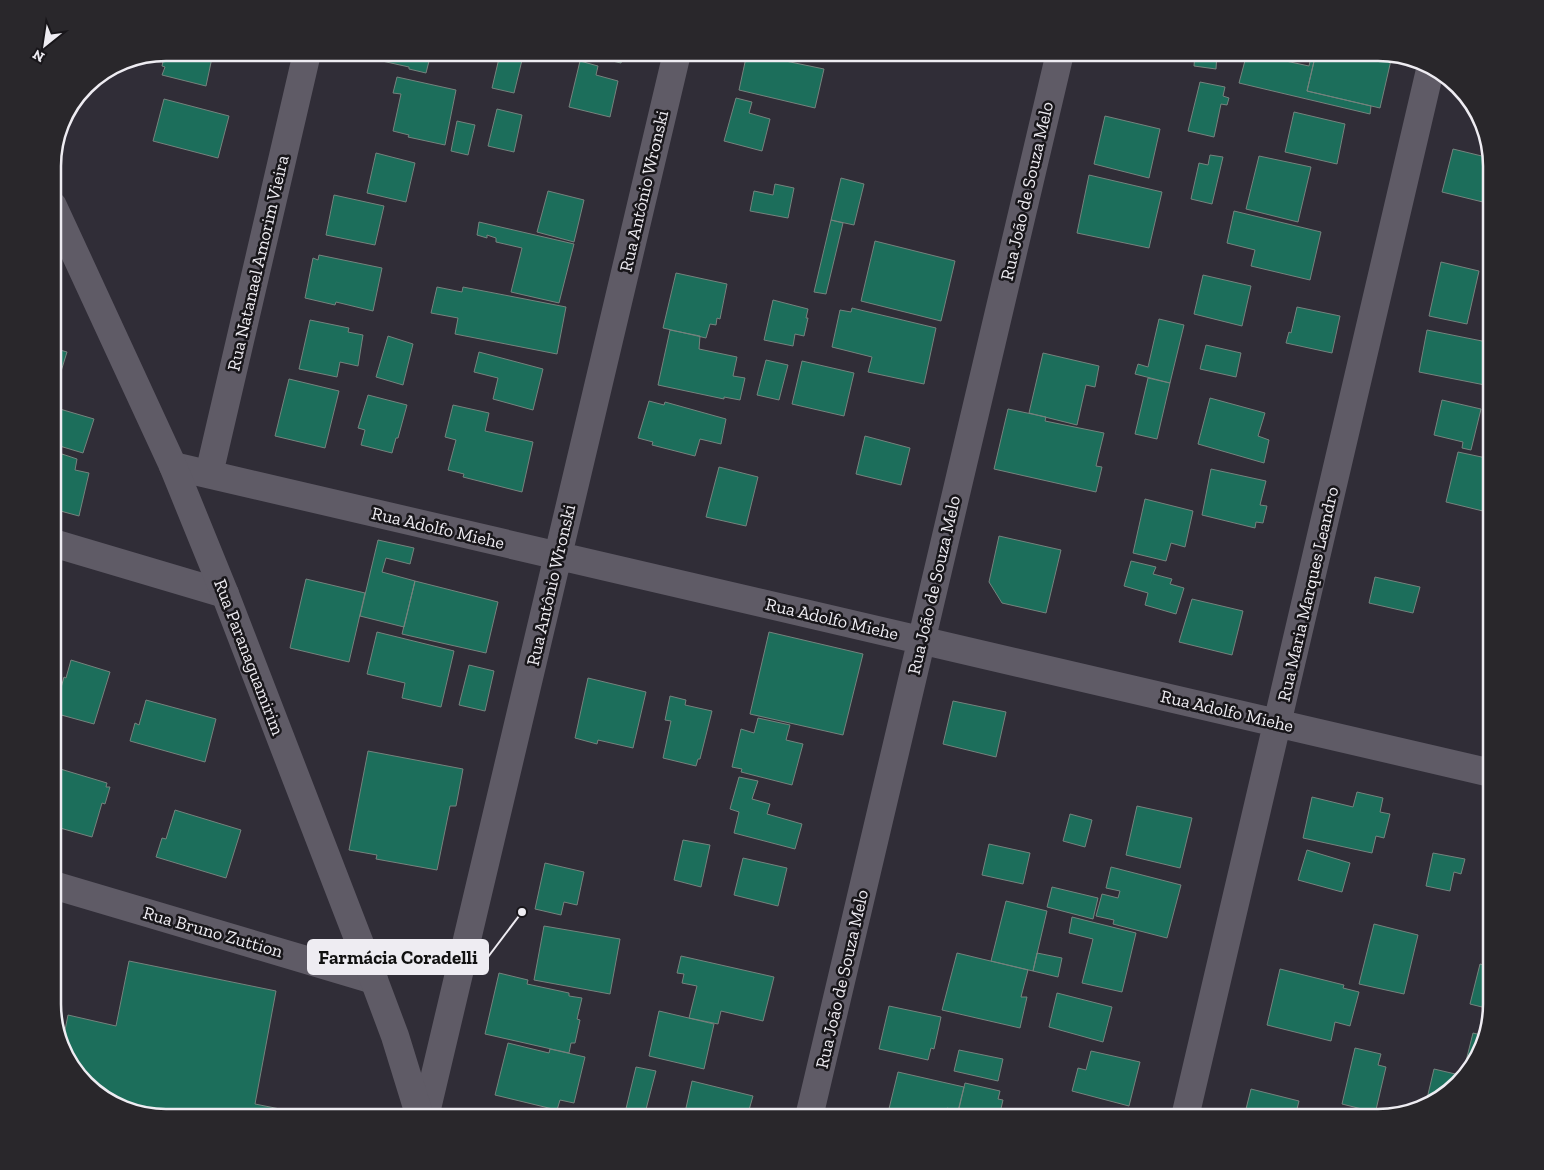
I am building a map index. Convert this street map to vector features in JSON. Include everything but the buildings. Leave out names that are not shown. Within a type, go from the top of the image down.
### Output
[{"type":"street","name":"Rua Natanael Amorim Vieira","points":[[209,474],[305,61]]},
{"type":"street","name":"Rua Antônio Wronski","points":[[427,1109],[675,61]]},
{"type":"street","name":"Rua João de Souza Melo","points":[[811,1109],[1058,61]]},
{"type":"street","name":"Rua Maria Marques Leandro","points":[[1187,1109],[1429,74]]},
{"type":"street","name":"Rua Paranaguamirim","points":[[61,225],[173,466],[225,594],[395,1036],[417,1109]]},
{"type":"street","name":"Rua Adolfo Miehe","points":[[173,466],[1483,770]]},
{"type":"street","points":[[61,545],[225,594]]},
{"type":"street","name":"Rua Bruno Zuttion","points":[[61,887],[374,980]]},
{"type":"place","name":"Farmácia Coradelli","points":[[522,912]]}]
